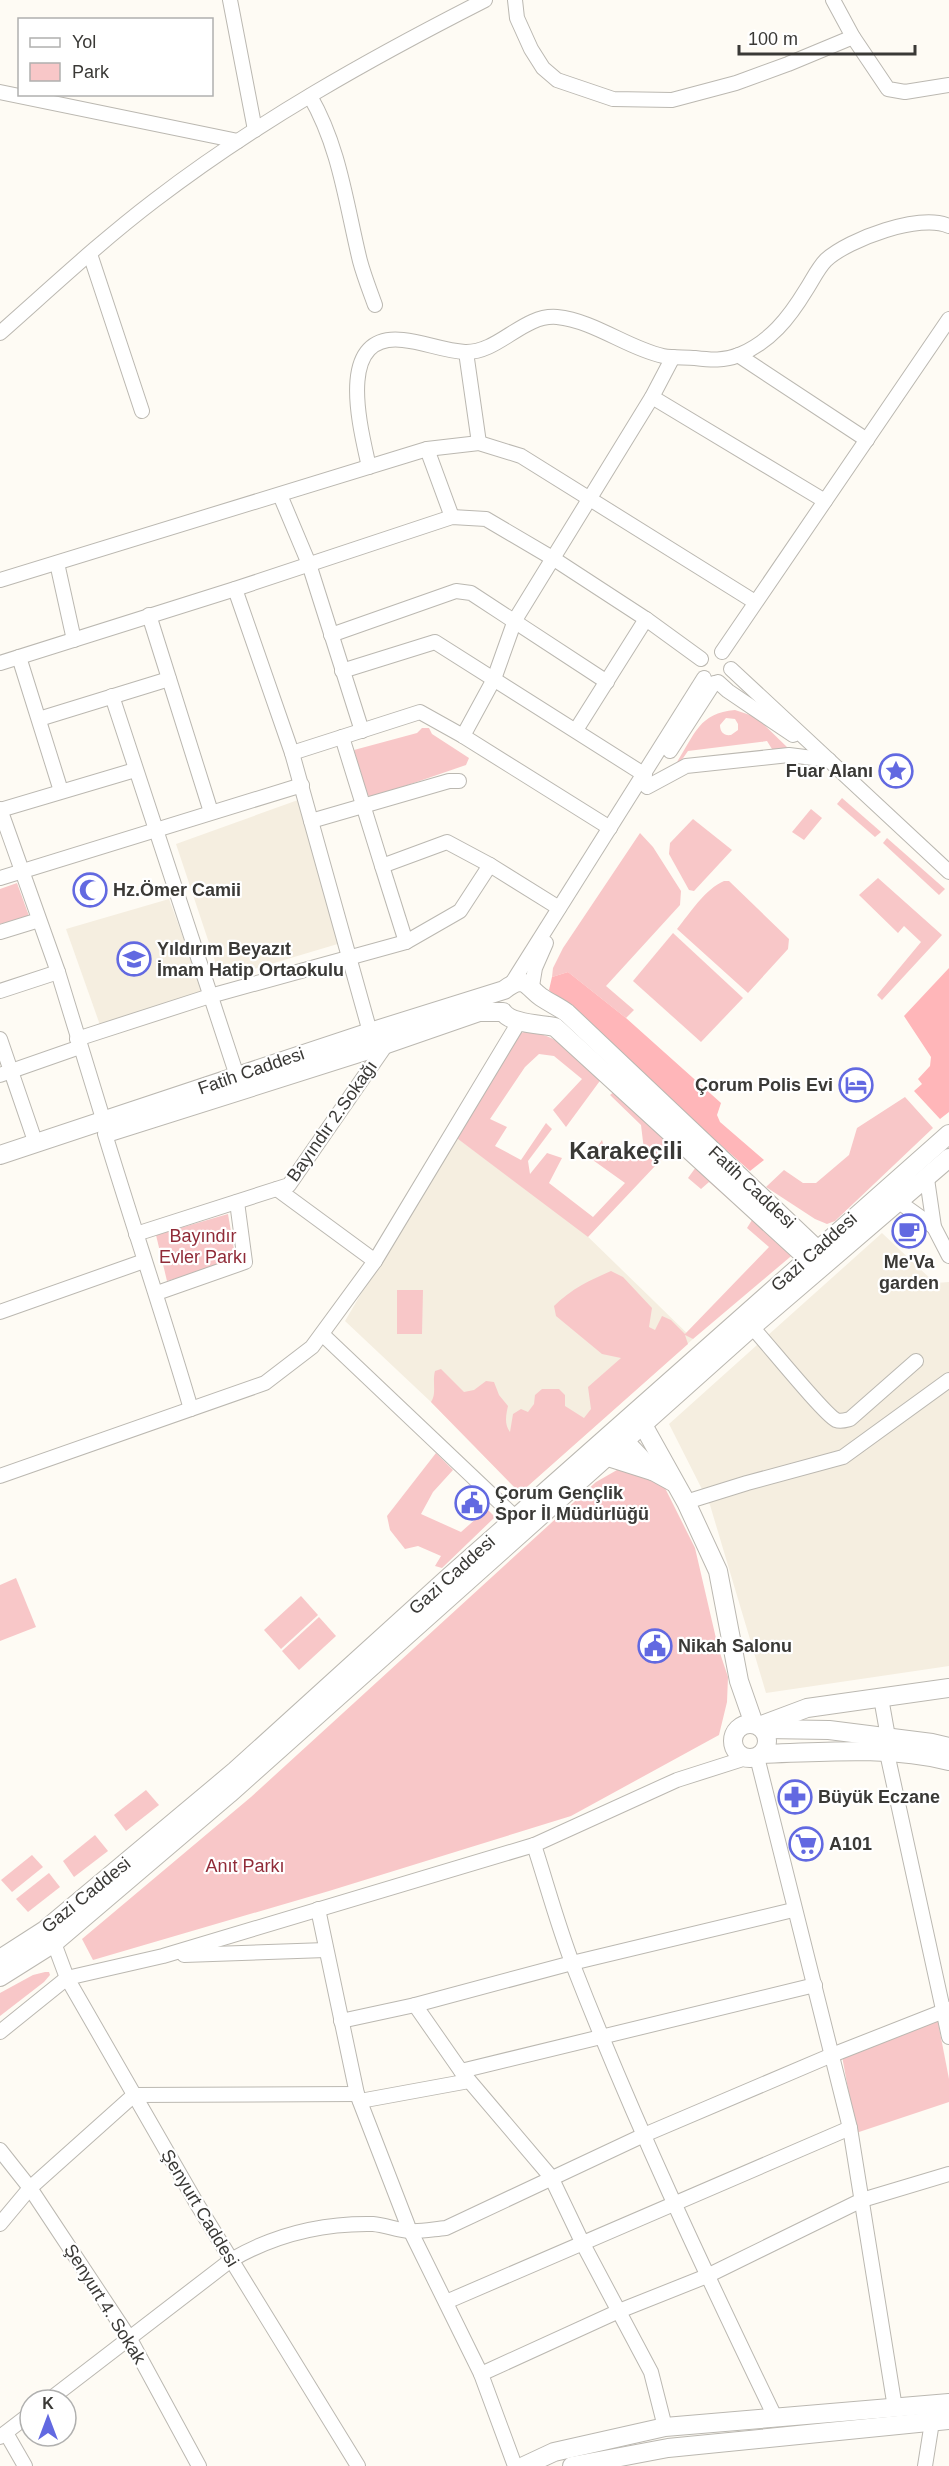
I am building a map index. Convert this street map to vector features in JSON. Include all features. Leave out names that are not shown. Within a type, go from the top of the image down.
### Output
[{"type":"street","points":[[229,0],[255,130]]},
{"type":"street","points":[[0,333],[155,200],[238,141],[385,51],[485,0]]},
{"type":"street","points":[[515,0],[517,18],[531,49],[543,68],[557,80],[613,99],[672,100],[736,83],[853,37]]},
{"type":"street","points":[[833,0],[853,37],[888,89],[905,92],[949,85]]},
{"type":"street","points":[[0,92],[18,96]]},
{"type":"street","points":[[19,96],[238,141]]},
{"type":"street","points":[[310,96],[325,122],[333,143],[360,261],[375,305]]},
{"type":"street","points":[[369,467],[355,398],[361,364],[366,352],[376,344],[404,340],[466,352],[479,350],[516,330],[555,317],[591,327],[663,356],[715,361],[738,355],[762,343],[794,309],[825,261],[839,251],[865,238],[898,227],[936,222],[949,226]]},
{"type":"street","points":[[90,254],[142,411]]},
{"type":"street","points":[[722,652],[949,319]]},
{"type":"street","points":[[466,352],[479,443]]},
{"type":"street","points":[[738,355],[867,440]]},
{"type":"street","points":[[464,736],[494,679],[515,620],[652,397],[674,357]]},
{"type":"street","points":[[652,397],[825,501]]},
{"type":"street","points":[[0,580],[427,449],[479,443],[521,456],[755,602]]},
{"type":"street","points":[[427,449],[452,517]]},
{"type":"street","points":[[280,495],[309,564],[362,731]]},
{"type":"street","points":[[0,663],[235,589],[452,517],[486,519],[554,559],[646,620],[701,660]]},
{"type":"street","points":[[57,563],[74,640]]},
{"type":"street","points":[[235,589],[302,784],[348,959],[370,1032]]},
{"type":"street","points":[[331,635],[456,591],[471,593],[607,682]]},
{"type":"street","points":[[149,615],[211,812]]},
{"type":"street","points":[[576,730],[646,620]]},
{"type":"street","points":[[342,671],[435,642],[576,730],[646,781]]},
{"type":"street","points":[[712,681],[723,681],[730,674],[732,664],[727,655],[722,652],[708,652],[701,660],[700,669],[712,681],[829,760]]},
{"type":"street","points":[[19,657],[61,791]]},
{"type":"street","points":[[731,669],[949,872]]},
{"type":"street","points":[[39,719],[169,679]]},
{"type":"street","points":[[0,1476],[265,1383],[312,1347],[375,1261],[523,1022],[535,1015],[539,1005],[535,991],[535,968],[542,950],[646,781],[712,681]]},
{"type":"street","points":[[112,696],[237,1076]]},
{"type":"street","points":[[292,753],[420,712],[464,736],[610,828]]},
{"type":"street","points":[[342,737],[406,942]]},
{"type":"street","points":[[503,1012],[499,999],[610,828],[646,781],[686,766],[789,755],[829,760]]},
{"type":"street","points":[[135,770],[0,810],[58,972],[144,1261],[157,1293],[191,1409]]},
{"type":"street","points":[[311,820],[449,781],[459,781]]},
{"type":"street","points":[[0,878],[154,828],[302,784]]},
{"type":"street","points":[[382,866],[447,842],[490,865],[559,908]]},
{"type":"street","points":[[5,1073],[78,1043],[210,996],[406,942],[460,911],[490,865]]},
{"type":"street","points":[[0,932],[39,920]]},
{"type":"street","points":[[0,991],[58,972]]},
{"type":"street","name":"Fatih Caddesi","points":[[0,1167],[237,1076],[523,982],[567,1013],[818,1260]]},
{"type":"street","name":"Fatih Caddesi","points":[[0,1155],[104,1128],[386,1045],[479,1012],[503,1012],[507,1018],[555,1027],[818,1260]]},
{"type":"street","points":[[0,1039],[5,1073],[36,1144]]},
{"type":"street","name":"Bayındır 2.Sokağı","points":[[136,1234],[289,1185],[386,1045]]},
{"type":"street","name":"Gazi Caddesi","points":[[638,1420],[752,1327],[949,1134]]},
{"type":"street","name":"Gazi Caddesi","points":[[0,1959],[49,1937],[516,1518],[620,1436],[818,1260],[899,1202],[949,1158]]},
{"type":"street","points":[[927,1179],[934,1227],[949,1256]]},
{"type":"street","points":[[277,1189],[375,1261]]},
{"type":"street","points":[[157,1293],[244,1262],[237,1202]]},
{"type":"street","points":[[899,1202],[934,1227]]},
{"type":"street","points":[[0,1312],[144,1261]]},
{"type":"street","points":[[752,1327],[833,1418],[840,1420],[850,1419],[916,1361]]},
{"type":"street","points":[[322,1334],[516,1518]]},
{"type":"street","points":[[686,1502],[843,1457],[949,1380]]},
{"type":"street","points":[[638,1420],[686,1502],[718,1571],[739,1681],[754,1726],[766,1733],[767,1744],[755,1756]]},
{"type":"street","points":[[620,1436],[654,1471]]},
{"type":"street","name":"Gazi Caddesi","points":[[0,1977],[229,1794],[608,1457],[620,1436]]},
{"type":"street","points":[[608,1457],[654,1471],[673,1482]]},
{"type":"street","points":[[755,1756],[737,1752],[733,1736],[754,1726],[807,1708],[949,1688]]},
{"type":"street","points":[[881,1698],[887,1745],[946,2010],[949,2037]]},
{"type":"street","points":[[754,1726],[790,1728],[887,1745],[949,1761]]},
{"type":"street","points":[[0,2032],[67,1978],[163,1956],[534,1845],[677,1780],[755,1756],[845,1751],[887,1745],[949,1747]]},
{"type":"street","points":[[755,1756],[850,2128],[895,2408]]},
{"type":"street","points":[[534,1845],[572,1963],[644,2135],[707,2276],[775,2416]]},
{"type":"street","points":[[318,1910],[358,2097],[411,2232],[481,2374],[515,2466]]},
{"type":"street","points":[[341,2021],[415,2005],[572,1963],[793,1910]]},
{"type":"street","name":"Şenyurt Caddesi","points":[[49,1937],[67,1978],[134,2095],[231,2260],[358,2466]]},
{"type":"street","points":[[163,1956],[326,1950]]},
{"type":"street","points":[[0,2224],[30,2188],[134,2095],[358,2097],[465,2076],[603,2037],[815,1985]]},
{"type":"street","points":[[415,2005],[465,2076],[551,2177],[583,2244],[651,2372],[664,2427]]},
{"type":"street","points":[[65,2388],[231,2260],[255,2246],[298,2231],[374,2224],[411,2232],[446,2228],[644,2135],[832,2055],[946,2010]]},
{"type":"street","points":[[446,2302],[850,2128]]},
{"type":"street","name":"Şenyurt 4. Sokak","points":[[0,2150],[30,2188],[130,2339],[199,2466]]},
{"type":"street","points":[[481,2374],[619,2312],[707,2276],[862,2200],[949,2174]]},
{"type":"street","points":[[524,2466],[554,2452],[664,2427],[949,2403]]},
{"type":"street","points":[[572,2466],[668,2448],[940,2421],[925,2466]]},
{"type":"street","points":[[18,2423],[3,2435],[25,2466]]},
{"type":"shaded area","points":[[298,800],[341,943],[221,979],[176,844]]},
{"type":"shaded area","name":"Yıldırım Beyazıt İmam Hatip Ortaokulu","points":[[169,899],[202,989],[199,993],[100,1025],[66,929]]},
{"type":"shaded area","points":[[949,968],[949,1112],[940,1119],[914,1091],[922,1084],[918,1079],[930,1066],[931,1057],[904,1016]]},
{"type":"shaded area","points":[[568,972],[626,1018],[721,1103],[717,1115],[720,1122],[764,1160],[750,1171],[561,1003],[549,990],[552,977]]},
{"type":"shaded area","points":[[454,1136],[580,1229],[693,1339],[520,1493],[431,1402],[345,1321]]},
{"type":"shaded area","points":[[882,1233],[935,1283],[949,1282],[949,1666],[766,1693],[710,1505],[669,1424]]},
{"type":"green space","points":[[735,710],[756,717],[789,749],[772,749],[767,741],[688,751],[681,761],[677,762],[699,727],[713,715]],"holes":[[[726,718],[735,719],[738,730],[731,735],[723,733],[720,725]]]},
{"type":"green space","points":[[422,728],[429,728],[432,734],[469,758],[466,765],[373,797],[366,795],[354,750],[417,733]]},
{"type":"green space","points":[[842,798],[881,832],[875,837],[837,804]]},
{"type":"green space","points":[[811,809],[822,818],[804,840],[792,832]]},
{"type":"green space","points":[[693,819],[732,850],[694,891],[689,890],[669,854],[670,843]]},
{"type":"green space","points":[[640,833],[653,847],[681,891],[680,905],[606,986],[634,1010],[626,1018],[568,972],[552,977],[553,968],[563,948]]},
{"type":"green space","points":[[887,838],[945,889],[939,895],[883,843]]},
{"type":"green space","points":[[878,878],[942,935],[882,1000],[877,995],[921,942],[904,926],[898,933],[859,895]]},
{"type":"green space","points":[[724,881],[729,881],[789,939],[788,949],[748,993],[677,929],[704,895]]},
{"type":"green space","points":[[17,883],[29,916],[0,924],[0,889]]},
{"type":"green space","points":[[673,933],[743,998],[701,1042],[633,981]]},
{"type":"green space","points":[[524,1032],[547,1036],[557,1041],[602,1078],[566,1127],[553,1110],[582,1079],[554,1056],[539,1054],[525,1067],[490,1119],[507,1127],[495,1146],[521,1160],[546,1123],[552,1129],[528,1161],[530,1174],[547,1153],[562,1158],[549,1183],[593,1217],[625,1183],[590,1158],[602,1140],[608,1161],[644,1150],[641,1125],[610,1095],[616,1090],[673,1147],[588,1237],[454,1136],[516,1035]]},
{"type":"green space","points":[[905,1097],[933,1128],[835,1221],[827,1224],[815,1219],[766,1187],[784,1170],[803,1183],[816,1183],[849,1155],[857,1128]]},
{"type":"green space","points":[[696,1167],[796,1252],[693,1339],[685,1335],[688,1344],[520,1493],[431,1402],[434,1395],[435,1371],[441,1369],[464,1392],[474,1390],[486,1381],[494,1382],[499,1395],[508,1406],[506,1423],[510,1432],[513,1414],[521,1409],[528,1412],[534,1404],[535,1395],[542,1389],[559,1389],[565,1395],[565,1406],[584,1418],[591,1409],[588,1387],[621,1358],[602,1354],[556,1316],[554,1306],[560,1300],[581,1285],[611,1271],[623,1277],[652,1308],[649,1327],[655,1330],[662,1316],[671,1320],[685,1334],[769,1247],[747,1228],[752,1220],[709,1182],[701,1189],[688,1178]]},
{"type":"green space","name":"Bayındır Evler Parkı","points":[[228,1214],[236,1261],[167,1281],[156,1235]]},
{"type":"green space","points":[[397,1290],[423,1290],[422,1334],[397,1334]]},
{"type":"green space","points":[[436,1453],[453,1470],[433,1492],[421,1514],[461,1532],[487,1509],[495,1517],[442,1568],[435,1566],[441,1556],[418,1546],[405,1549],[390,1530],[387,1516]]},
{"type":"green space","name":"Anıt Parkı","points":[[617,1470],[641,1470],[665,1488],[695,1548],[718,1647],[728,1677],[727,1702],[719,1735],[571,1816],[329,1891],[93,1960],[82,1939],[251,1797],[596,1482]]},
{"type":"green space","points":[[16,1578],[36,1627],[0,1641],[0,1585]]},
{"type":"green space","points":[[301,1596],[318,1615],[281,1649],[264,1630]]},
{"type":"green space","points":[[319,1617],[336,1636],[299,1670],[282,1651]]},
{"type":"green space","points":[[146,1790],[159,1805],[126,1831],[114,1815]]},
{"type":"green space","points":[[95,1835],[108,1851],[74,1877],[63,1861]]},
{"type":"green space","points":[[32,1855],[43,1867],[12,1892],[1,1880]]},
{"type":"green space","points":[[49,1873],[60,1887],[28,1912],[16,1899]]},
{"type":"green space","points":[[49,1972],[50,1975],[44,1982],[0,2016],[0,1993],[33,1975]]},
{"type":"green space","points":[[937,2017],[949,2079],[949,2102],[856,2133],[842,2056]]},
{"type":"place","name":"Fuar Alanı","points":[[896,771]]},
{"type":"place","name":"Hz.Ömer Camii","points":[[90,890]]},
{"type":"place","name":"Yıldırım Beyazıt İmam Hatip Ortaokulu","points":[[134,959]]},
{"type":"place","name":"Çorum Polis Evi","points":[[856,1085]]},
{"type":"place","name":"Me'Va garden","points":[[909,1231]]},
{"type":"place","name":"Çorum Gençlik Spor İl Müdürlüğü","points":[[472,1503]]},
{"type":"place","name":"Nikah Salonu","points":[[655,1646]]},
{"type":"place","name":"Büyük Eczane","points":[[795,1797]]},
{"type":"place","name":"A101","points":[[806,1844]]},
{"type":"district","name":"Karakeçili","points":[[626,1150]]}]
